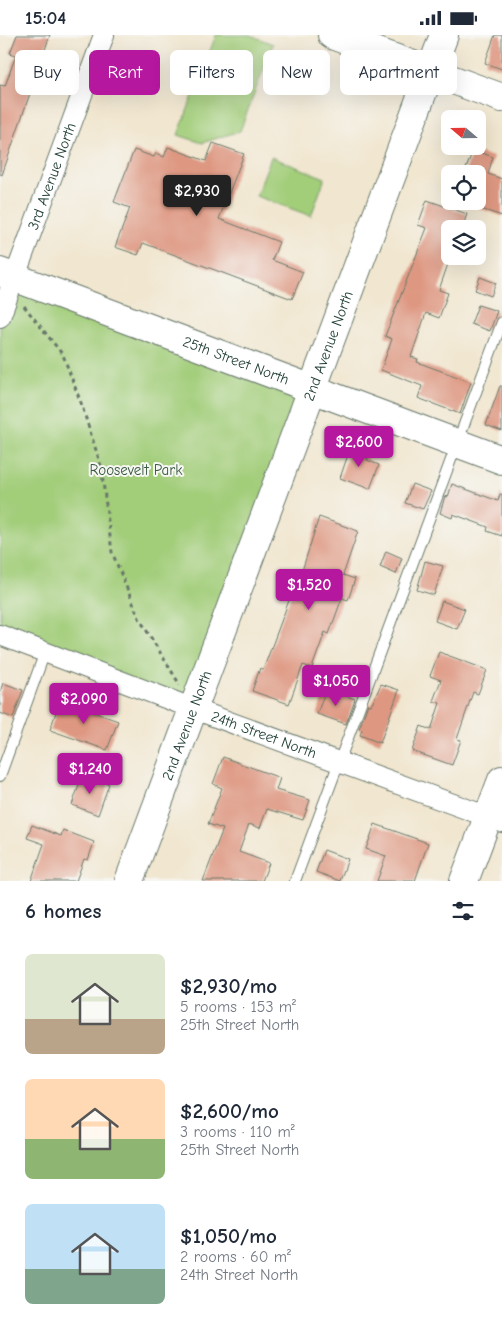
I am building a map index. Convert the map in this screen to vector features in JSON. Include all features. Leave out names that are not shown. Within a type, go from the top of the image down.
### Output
[{"type":"main road","points":[[332,35],[373,50]]},
{"type":"main road","name":"2nd Avenue North","points":[[439,50],[444,35]]},
{"type":"main road","points":[[457,81],[502,98]]},
{"type":"main road","name":"2nd Avenue North","points":[[129,881],[422,95]]},
{"type":"main road","name":"25th Street North","points":[[7,274],[502,460]]},
{"type":"main road","points":[[464,881],[495,819],[502,780]]},
{"type":"street","name":"3rd Avenue North","points":[[0,317],[7,274],[104,35]]},
{"type":"street","name":"24th Street North","points":[[0,635],[194,709],[495,819]]},
{"type":"lane","points":[[295,881],[502,322]]},
{"type":"lane","points":[[0,776],[45,652]]},
{"type":"path","points":[[7,274],[24,309],[63,355],[101,466],[112,552],[139,618],[194,709]]},
{"type":"green space","points":[[216,35],[250,35],[273,44],[271,50],[263,50],[263,70],[240,131],[202,143],[178,135],[193,95],[253,95],[253,50],[210,50]]},
{"type":"green space","points":[[271,157],[325,178],[311,216],[256,196]]},
{"type":"green space","name":"Roosevelt Park","points":[[15,277],[311,389],[194,709],[0,635],[0,317]]},
{"type":"building","points":[[17,35],[50,35],[45,50],[15,50],[15,55],[10,53]]},
{"type":"building","points":[[495,35],[502,35],[502,69],[485,63]]},
{"type":"building","points":[[15,58],[15,95],[29,95],[2,175],[0,174],[0,85],[5,86]]},
{"type":"building","points":[[213,143],[244,154],[219,219],[279,242],[272,260],[303,272],[292,299],[143,243],[138,255],[115,247],[130,208],[114,202],[134,150],[154,157],[156,153],[164,157],[168,147],[206,161]]},
{"type":"building","points":[[471,155],[486,155],[493,157],[488,174],[502,179],[502,216],[484,210],[486,210],[486,165],[467,165]]},
{"type":"building","points":[[427,200],[441,205],[441,210],[456,210],[467,214],[465,220],[441,220],[441,265],[448,265],[439,290],[448,293],[439,318],[426,313],[411,357],[418,359],[417,362],[471,382],[460,414],[418,398],[422,386],[381,370],[392,339],[385,336],[427,228],[418,225]]},
{"type":"building","points":[[480,277],[496,283],[491,296],[475,290]]},
{"type":"building","points":[[478,305],[497,311],[490,331],[471,324]]},
{"type":"building","points":[[500,386],[502,386],[502,431],[486,425]]},
{"type":"building","points":[[351,446],[370,452],[367,460],[379,465],[370,489],[340,478]]},
{"type":"building","points":[[412,484],[431,491],[423,509],[405,503]]},
{"type":"building","points":[[452,484],[498,501],[500,494],[502,494],[502,536],[487,531],[488,527],[453,514],[452,518],[440,513],[445,496],[448,497]]},
{"type":"building","points":[[319,517],[358,531],[343,575],[355,579],[348,600],[342,598],[329,634],[325,632],[312,668],[303,665],[289,704],[252,691],[260,668],[263,670],[291,595],[294,596]]},
{"type":"building","points":[[386,551],[402,558],[396,574],[380,567]]},
{"type":"building","points":[[425,561],[443,566],[434,595],[417,590]]},
{"type":"building","points":[[442,601],[465,609],[457,629],[435,621]]},
{"type":"building","points":[[439,652],[487,670],[478,694],[473,692],[457,739],[461,740],[452,765],[412,751],[421,726],[431,730],[440,703],[433,701],[441,680],[430,676]]},
{"type":"building","points":[[3,683],[23,690],[13,718],[0,713],[0,693]]},
{"type":"building","points":[[381,684],[399,690],[380,743],[360,735],[362,730],[359,729],[368,704],[371,705],[373,702]]},
{"type":"building","points":[[326,689],[355,699],[346,724],[317,714]]},
{"type":"building","points":[[60,700],[118,721],[107,750],[50,730]]},
{"type":"building","points":[[223,757],[280,778],[276,790],[310,800],[303,820],[267,809],[260,828],[249,824],[239,852],[269,863],[262,881],[203,881],[223,829],[208,824],[222,788],[213,784]]},
{"type":"building","points":[[83,774],[109,784],[98,815],[72,805]]},
{"type":"building","points":[[375,824],[428,843],[415,881],[377,881],[386,856],[366,849]]},
{"type":"building","points":[[32,825],[61,836],[63,830],[94,842],[88,860],[84,859],[76,881],[31,881],[44,844],[27,838]]},
{"type":"building","points":[[324,850],[348,859],[340,881],[316,872]]}]
